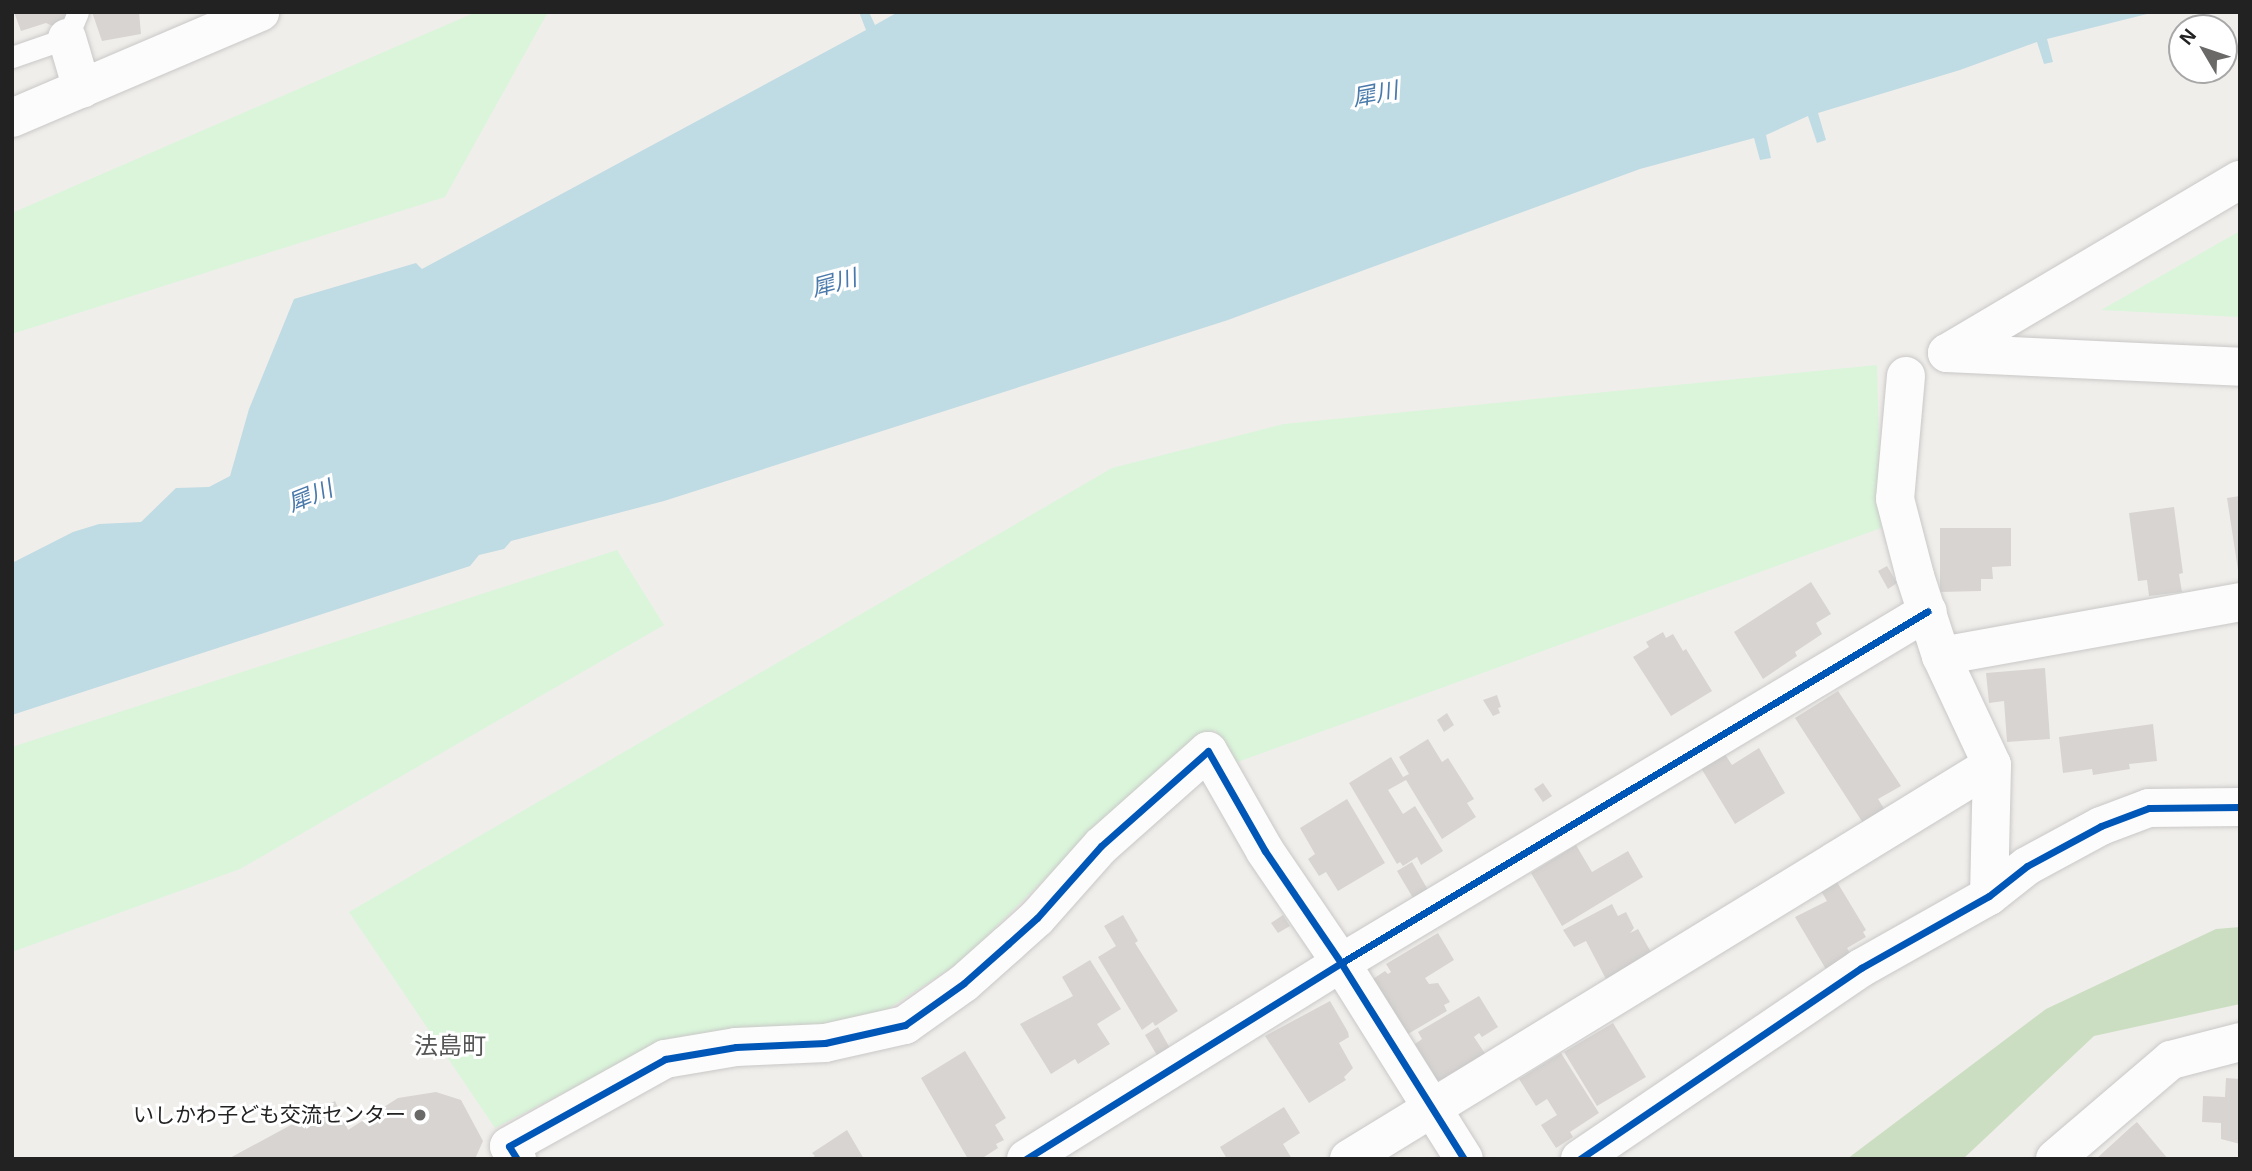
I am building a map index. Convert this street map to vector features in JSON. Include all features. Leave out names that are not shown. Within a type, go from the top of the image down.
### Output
[{"type":"street","points":[[12,118],[260,12]]},
{"type":"street","points":[[72,25],[82,89]]},
{"type":"street","points":[[2240,180],[1947,353],[2240,367]]},
{"type":"street","points":[[1906,376],[1895,499],[1941,656],[1992,765],[1989,896]]},
{"type":"street","points":[[1941,656],[2240,602]]},
{"type":"street","points":[[1026,1159],[1342,963],[1928,611]]},
{"type":"street","points":[[517,1159],[509,1146],[665,1059],[736,1047],[825,1043],[905,1026],[964,983],[1037,918],[1101,846],[1208,751],[1265,851],[1342,963],[1464,1159]]},
{"type":"street","points":[[1349,1159],[1992,765]]},
{"type":"street","points":[[1580,1159],[1861,968],[1989,896],[2027,866],[2101,826],[2149,808],[2240,807]]},
{"type":"street","points":[[2055,1159],[2171,1060],[2240,1042]]},
{"type":"lane","points":[[12,57],[72,25]]},
{"type":"green space","points":[[476,12],[548,12],[445,197],[12,334],[12,213]]},
{"type":"green space","points":[[2240,231],[2240,317],[2101,310]]},
{"type":"green space","points":[[1877,365],[1881,528],[1235,763],[1215,730],[1114,811],[960,962],[874,1018],[593,1078],[495,1128],[349,912],[1112,468],[1284,424]]},
{"type":"green space","points":[[617,550],[664,625],[240,869],[12,952],[12,747]]},
{"type":"green space","points":[[2240,927],[2240,1004],[2094,1036],[1963,1159],[1847,1159],[2046,1009],[2216,929]]},
{"type":"water","name":"犀川","points":[[859,12],[869,12],[875,25],[898,12],[2155,12],[2047,39],[2053,62],[2044,64],[2037,42],[1960,70],[1818,113],[1826,140],[1817,143],[1808,116],[1766,135],[1771,158],[1760,160],[1754,138],[1640,169],[1228,320],[664,501],[511,541],[504,549],[479,555],[470,566],[12,715],[12,563],[73,532],[99,524],[141,522],[176,488],[209,487],[230,476],[249,409],[294,299],[416,263],[422,269],[866,30]]},
{"type":"building","points":[[14,12],[67,12],[63,25],[55,27],[46,23],[21,31]]},
{"type":"building","points":[[92,12],[139,12],[141,34],[102,41]]},
{"type":"building","points":[[2240,496],[2240,570],[2238,570],[2227,498]]},
{"type":"building","points":[[2174,507],[2183,573],[2179,574],[2182,592],[2149,596],[2147,580],[2138,581],[2129,513]]},
{"type":"building","points":[[1940,528],[2011,528],[2011,566],[1992,567],[1993,579],[1981,579],[1981,591],[1940,592]]},
{"type":"building","points":[[1887,566],[1897,583],[1888,589],[1878,571]]},
{"type":"building","points":[[1811,582],[1831,614],[1816,623],[1822,634],[1795,652],[1797,656],[1763,679],[1734,632]]},
{"type":"building","points":[[1663,632],[1666,638],[1673,634],[1683,651],[1686,649],[1712,691],[1671,716],[1633,657],[1649,647],[1646,642]]},
{"type":"building","points":[[2045,668],[2050,739],[2007,742],[2004,701],[1989,703],[1986,673]]},
{"type":"building","points":[[1838,691],[1901,786],[1878,799],[1885,810],[1863,823],[1795,718]]},
{"type":"building","points":[[1497,695],[1500,713],[1493,716],[1483,700]]},
{"type":"building","points":[[1447,713],[1454,725],[1444,732],[1437,720]]},
{"type":"building","points":[[2153,724],[2157,761],[2129,764],[2130,769],[2093,775],[2092,769],[2063,773],[2059,737]]},
{"type":"building","points":[[1428,739],[1442,762],[1448,758],[1474,799],[1467,803],[1476,817],[1442,839],[1406,780],[1388,790],[1403,814],[1415,806],[1443,851],[1421,865],[1417,857],[1403,866],[1400,862],[1397,864],[1349,783],[1391,757],[1403,777],[1409,774],[1399,757]]},
{"type":"building","points":[[1759,748],[1785,793],[1735,824],[1701,768],[1724,753],[1732,765]]},
{"type":"building","points":[[1543,783],[1552,796],[1543,802],[1534,789]]},
{"type":"building","points":[[1347,799],[1385,863],[1338,891],[1326,872],[1319,876],[1308,859],[1315,854],[1300,828]]},
{"type":"building","points":[[1576,845],[1592,872],[1628,851],[1643,877],[1562,926],[1531,873]]},
{"type":"building","points":[[1412,862],[1428,890],[1413,898],[1397,871]]},
{"type":"building","points":[[1834,877],[1866,930],[1863,932],[1866,937],[1847,948],[1852,956],[1827,971],[1795,917],[1827,901],[1818,886]]},
{"type":"building","points":[[1612,904],[1618,916],[1626,912],[1634,928],[1630,933],[1638,929],[1652,954],[1606,979],[1586,941],[1574,947],[1563,930]]},
{"type":"building","points":[[1123,915],[1138,941],[1135,943],[1178,1011],[1155,1026],[1153,1022],[1142,1030],[1098,957],[1116,946],[1104,926]]},
{"type":"building","points":[[1283,915],[1290,926],[1278,933],[1271,923]]},
{"type":"building","points":[[1438,933],[1454,960],[1425,978],[1429,984],[1438,983],[1450,1002],[1444,1005],[1447,1011],[1408,1034],[1373,979],[1385,971],[1388,974],[1391,972],[1386,964]]},
{"type":"building","points":[[1090,960],[1121,1009],[1097,1024],[1110,1044],[1078,1064],[1075,1059],[1051,1074],[1020,1024],[1073,996],[1062,977]]},
{"type":"building","points":[[1479,996],[1498,1027],[1482,1037],[1479,1033],[1474,1037],[1486,1055],[1447,1076],[1450,1079],[1437,1080],[1415,1044],[1422,1039],[1418,1032]]},
{"type":"building","points":[[1330,1001],[1348,1032],[1349,1037],[1339,1043],[1353,1068],[1344,1077],[1346,1080],[1309,1103],[1265,1036]]},
{"type":"building","points":[[1613,1023],[1646,1077],[1597,1106],[1564,1052]]},
{"type":"building","points":[[1158,1027],[1171,1050],[1158,1057],[1145,1035]]},
{"type":"building","points":[[965,1051],[1006,1118],[995,1125],[1004,1140],[996,1144],[998,1148],[981,1159],[968,1159],[921,1078]]},
{"type":"building","points":[[1561,1053],[1599,1113],[1570,1132],[1573,1137],[1556,1148],[1541,1125],[1557,1115],[1547,1099],[1536,1106],[1519,1079]]},
{"type":"building","points":[[2226,1078],[2240,1079],[2240,1144],[2221,1139],[2221,1123],[2202,1122],[2203,1096],[2225,1097]]},
{"type":"building","name":"いしかわ子ども交流センター","points":[[436,1092],[461,1100],[483,1141],[475,1159],[228,1159],[335,1101],[348,1130],[398,1098]]},
{"type":"building","points":[[1284,1107],[1300,1133],[1283,1144],[1292,1159],[1227,1159],[1220,1147]]},
{"type":"building","points":[[2137,1122],[2168,1159],[2096,1159],[2131,1127]]},
{"type":"building","points":[[847,1130],[864,1159],[810,1159],[815,1156],[812,1153]]},
{"type":"cycle path","points":[[1026,1159],[1341,963],[1928,611]]},
{"type":"cycle path","points":[[517,1159],[509,1146],[665,1059],[736,1047],[825,1043],[905,1025],[964,983],[1037,918],[1101,846],[1208,751],[1265,851],[1341,963],[1464,1159]]},
{"type":"cycle path","points":[[1580,1159],[1861,968],[1989,896],[2027,866],[2101,826],[2149,808],[2240,807]]},
{"type":"place","name":"いしかわ子ども交流センター","points":[[420,1115]]},
{"type":"district","name":"法島町","points":[[450,1046]]}]
